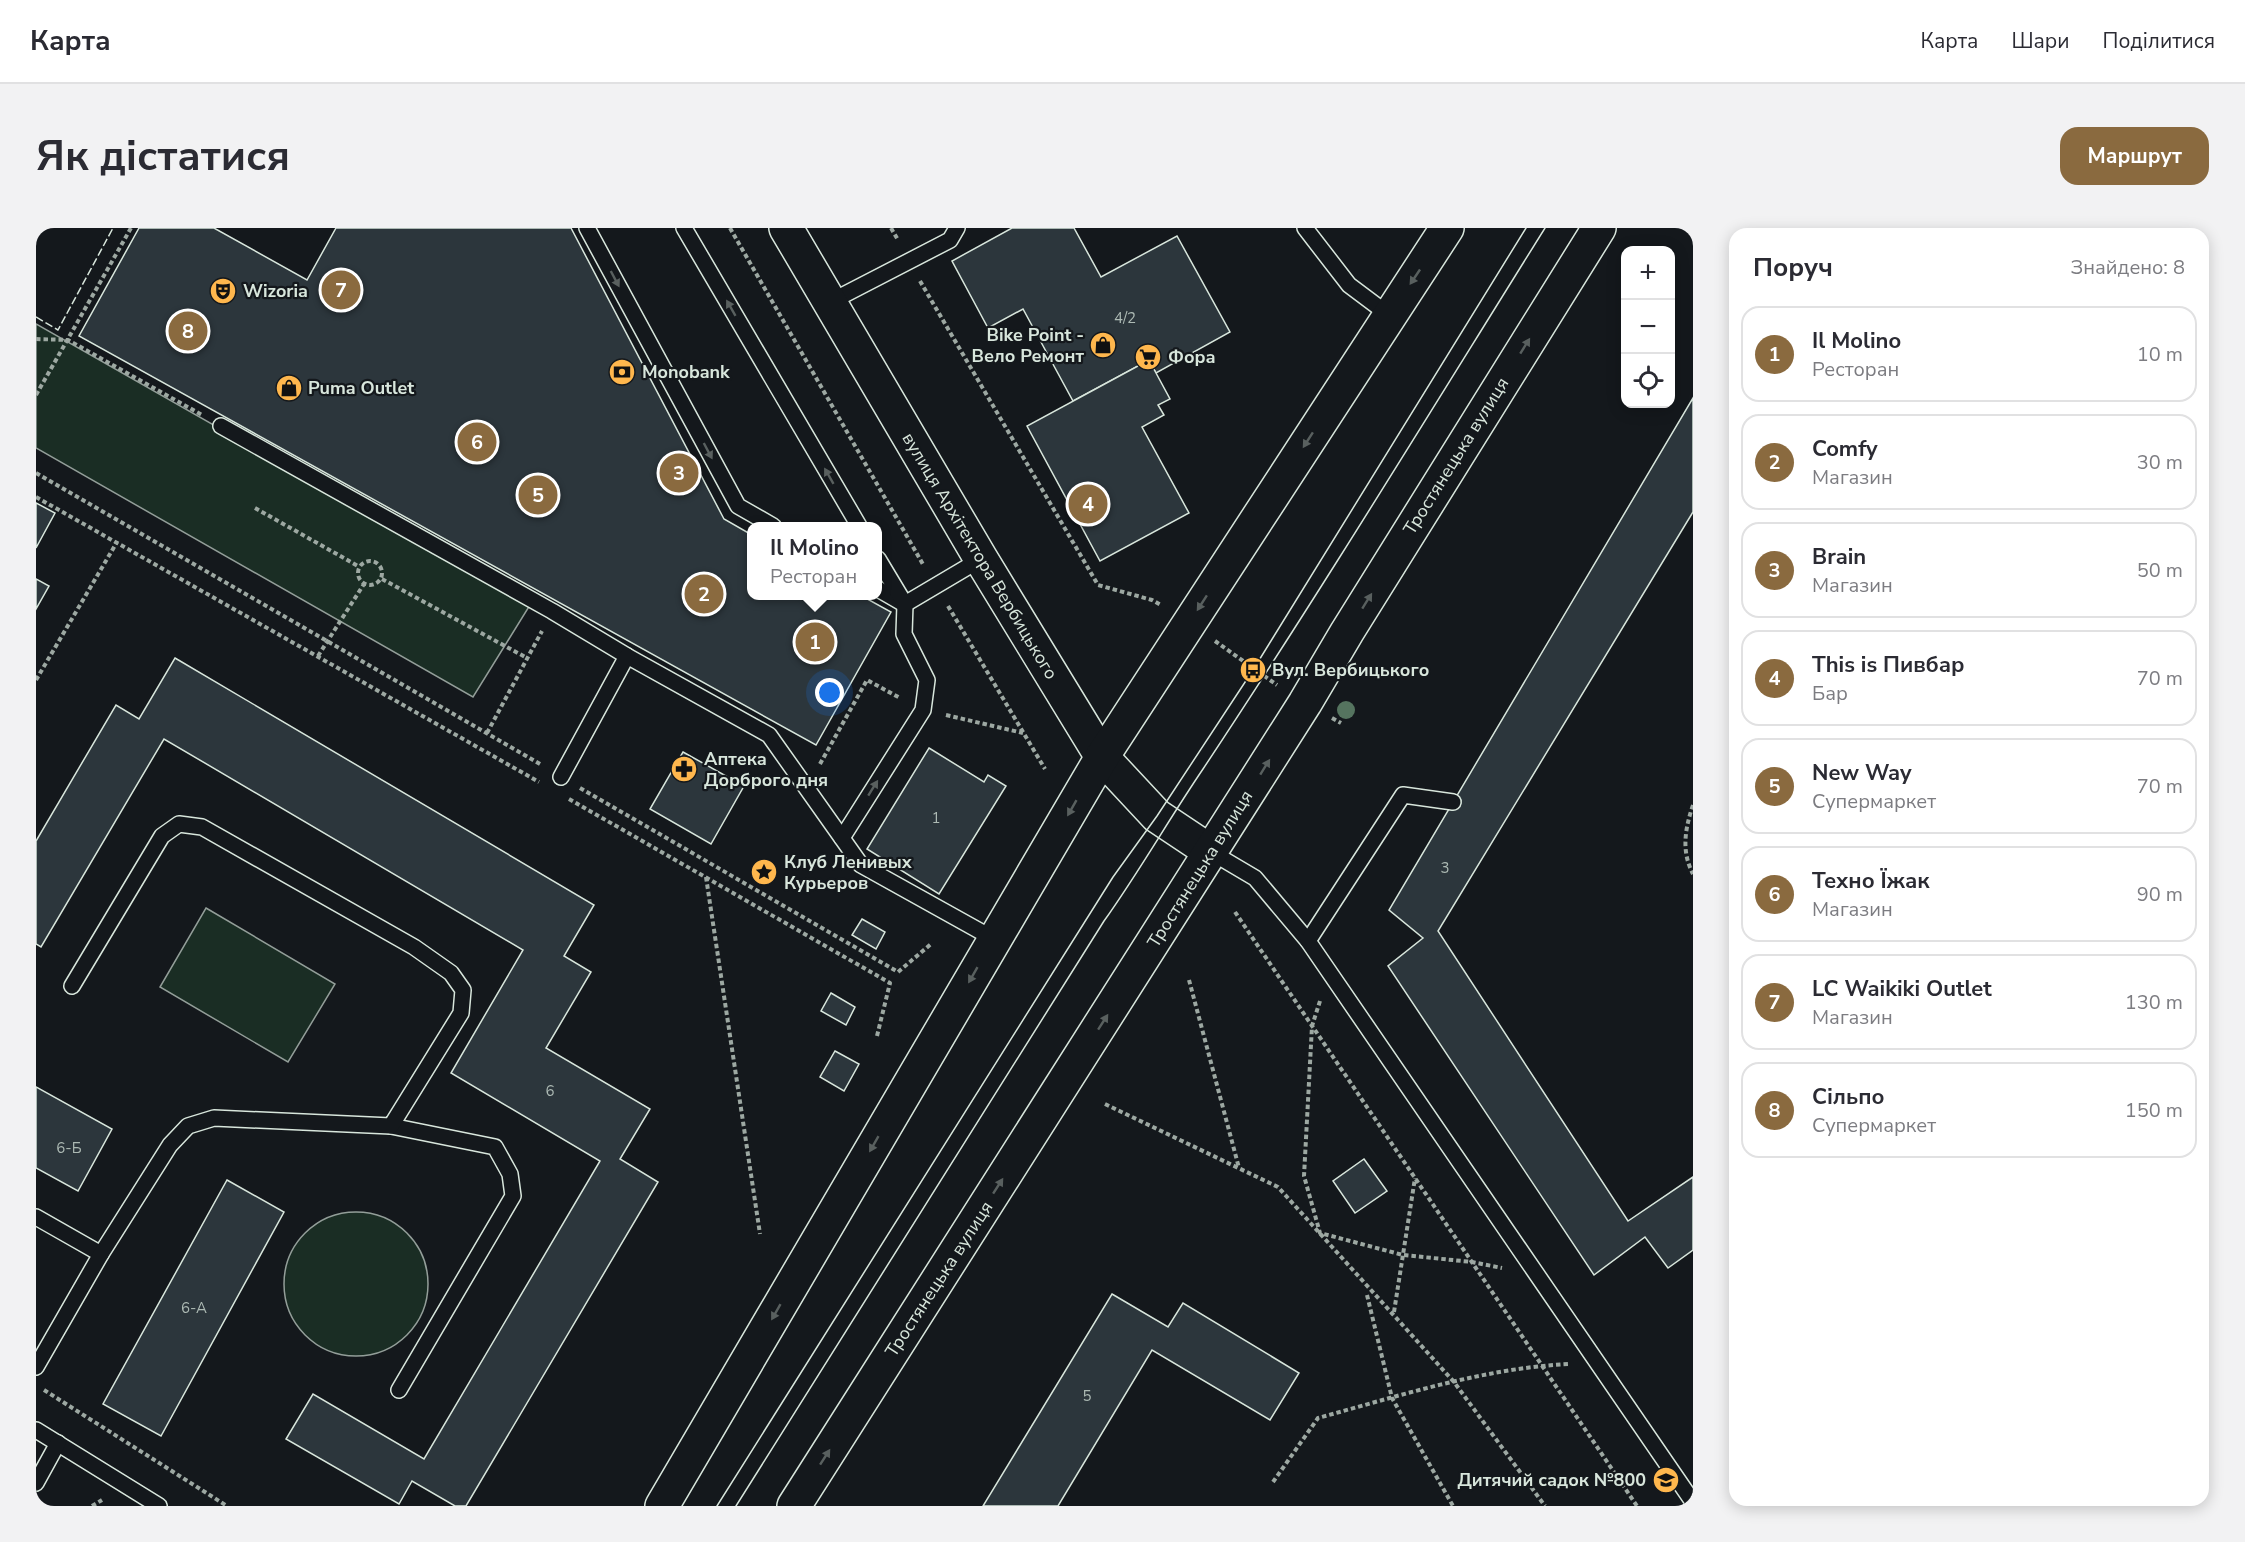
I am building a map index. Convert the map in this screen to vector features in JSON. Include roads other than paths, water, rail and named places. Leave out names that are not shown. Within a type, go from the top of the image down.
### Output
[{"type":"main road","name":"вулиця Архітектора Вербицького","points":[[786,228],[981,559],[1102,757],[1157,816],[1211,852]]},
{"type":"main road","points":[[662,1506],[1102,757],[1447,228]]},
{"type":"main road","name":"Тростянецька вулиця","points":[[794,1506],[1305,703],[1599,228]]},
{"type":"lane","points":[[587,228],[738,506],[766,522]]},
{"type":"lane","points":[[684,228],[857,522]]},
{"type":"lane","points":[[830,302],[950,240],[957,228]]},
{"type":"lane","points":[[1305,228],[1349,285],[1389,315]]},
{"type":"lane","points":[[221,426],[769,735],[861,865],[994,939]]},
{"type":"lane","points":[[904,604],[981,559]]},
{"type":"lane","points":[[842,838],[923,710],[927,680],[904,634],[904,604],[882,566]]},
{"type":"lane","points":[[882,591],[904,604]]},
{"type":"lane","points":[[561,777],[627,656]]},
{"type":"lane","points":[[1308,941],[1403,795],[1453,802]]},
{"type":"lane","points":[[72,986],[162,836],[179,824],[202,827],[414,947],[451,973],[463,990],[461,1013],[391,1126]]},
{"type":"lane","points":[[1211,852],[1255,878],[1308,941],[1693,1502]]},
{"type":"lane","points":[[36,1367],[101,1254],[170,1145],[188,1126],[214,1118],[391,1126],[495,1147],[510,1174],[513,1196],[399,1390]]},
{"type":"lane","points":[[36,1217],[101,1254]]},
{"type":"lane","points":[[36,1430],[159,1506]]},
{"type":"lane","points":[[36,1483],[58,1443]]},
{"type":"tram line","points":[[717,1506],[1113,877],[1157,816],[1253,670],[1526,228]]},
{"type":"tram line","points":[[736,1506],[1104,921],[1333,567],[1545,228]]},
{"type":"place","name":"LC Waikiki Outlet","points":[[341,290]]},
{"type":"place","name":"Wizoria","points":[[223,291]]},
{"type":"place","name":"Сільпо","points":[[188,331]]},
{"type":"place","name":"Bike Point - Вело Ремонт","points":[[1103,345]]},
{"type":"place","name":"Фора","points":[[1148,357]]},
{"type":"place","name":"Monobank","points":[[622,372]]},
{"type":"place","name":"Puma Outlet","points":[[289,388]]},
{"type":"place","name":"Техно Їжак","points":[[477,442]]},
{"type":"place","name":"Brain","points":[[679,473]]},
{"type":"place","name":"New Way","points":[[538,495]]},
{"type":"place","name":"This is Пивбар","points":[[1088,504]]},
{"type":"place","name":"Comfy","points":[[704,594]]},
{"type":"place","name":"Il Molino","points":[[815,642]]},
{"type":"place","name":"Вул. Вербицького","points":[[1253,670]]},
{"type":"place","name":"Аптека Дорброго дня","points":[[684,769]]},
{"type":"place","name":"Клуб Ленивых Курьеров","points":[[764,872]]},
{"type":"place","name":"Дитячий садок №800","points":[[1666,1480]]}]
